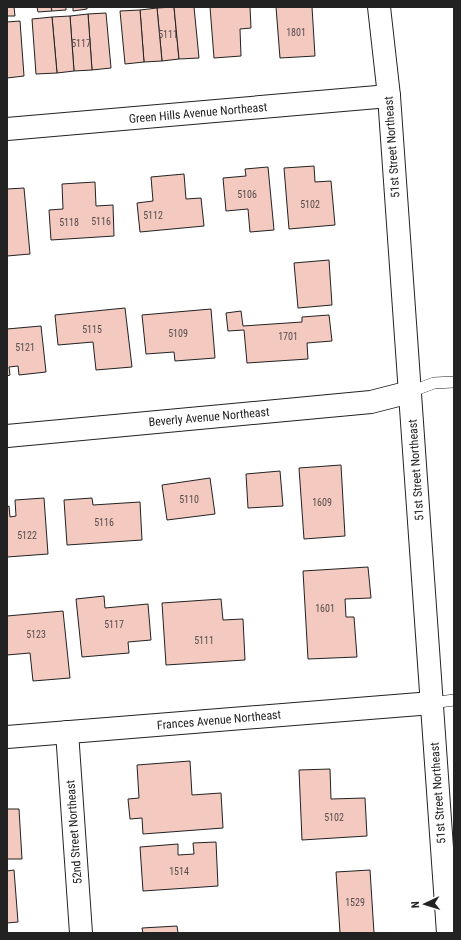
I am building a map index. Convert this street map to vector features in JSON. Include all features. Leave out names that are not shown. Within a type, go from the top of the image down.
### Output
[{"type":"street","name":"51st Street Northeast","points":[[379,7],[389,96],[448,933]]},
{"type":"street","name":"Green Hills Avenue Northeast","points":[[7,129],[389,96]]},
{"type":"street","name":"Beverly Avenue Northeast","points":[[7,436],[371,402],[410,392]]},
{"type":"street","name":"Frances Avenue Northeast","points":[[7,737],[432,703]]},
{"type":"street","name":"52nd Street Northeast","points":[[67,732],[81,933]]},
{"type":"lane","points":[[410,392],[434,383],[454,382]]},
{"type":"lane","points":[[432,703],[454,700]]},
{"type":"building","points":[[7,7],[14,7],[15,16],[7,16]]},
{"type":"building","points":[[37,7],[51,7],[52,11],[38,12]]},
{"type":"building","points":[[51,7],[66,7],[66,10],[52,11]]},
{"type":"building","points":[[73,7],[87,7],[87,9],[73,11]]},
{"type":"building","points":[[174,7],[179,59],[162,61],[157,8]]},
{"type":"building","points":[[174,7],[194,7],[199,58],[179,59]]},
{"type":"building","points":[[210,7],[250,7],[251,28],[240,29],[241,56],[214,58]]},
{"type":"building","points":[[276,7],[312,7],[315,56],[280,58]]},
{"type":"building","points":[[157,8],[162,61],[144,62],[140,10]]},
{"type":"building","points":[[140,10],[144,62],[125,64],[120,11]]},
{"type":"building","points":[[106,13],[111,68],[92,70],[88,14]]},
{"type":"building","points":[[88,14],[92,70],[74,71],[70,16]]},
{"type":"building","points":[[70,16],[74,71],[57,73],[52,17]]},
{"type":"building","points":[[52,17],[57,73],[36,74],[32,19]]},
{"type":"building","points":[[20,21],[24,76],[7,78],[7,22]]},
{"type":"building","points":[[314,166],[315,182],[331,181],[335,225],[289,229],[284,168]]},
{"type":"building","points":[[268,167],[274,230],[250,232],[248,209],[226,211],[223,178],[246,176],[245,169]]},
{"type":"building","points":[[184,174],[186,199],[201,198],[204,226],[140,232],[137,203],[153,201],[151,177]]},
{"type":"building","points":[[95,182],[96,206],[113,205],[114,236],[51,240],[49,210],[63,209],[62,184]]},
{"type":"building","points":[[24,188],[30,254],[7,256],[7,189]]},
{"type":"building","points":[[329,260],[332,305],[298,308],[294,263]]},
{"type":"building","points":[[125,308],[132,367],[96,370],[93,342],[58,345],[55,315]]},
{"type":"building","points":[[211,309],[215,358],[175,361],[174,352],[146,354],[142,315]]},
{"type":"building","points":[[241,311],[243,326],[302,322],[302,317],[329,315],[332,341],[307,343],[308,359],[247,363],[244,330],[228,331],[226,313]]},
{"type":"building","points":[[41,326],[46,372],[19,375],[18,366],[9,367],[10,375],[7,376],[7,329]]},
{"type":"building","points":[[341,465],[345,536],[304,539],[299,468]]},
{"type":"building","points":[[280,471],[283,506],[248,508],[246,474]]},
{"type":"building","points":[[210,478],[215,514],[167,520],[162,485]]},
{"type":"building","points":[[44,498],[48,554],[7,557],[7,507],[9,506],[10,517],[16,516],[15,500]]},
{"type":"building","points":[[92,498],[93,505],[140,502],[142,540],[67,545],[64,500]]},
{"type":"building","points":[[368,567],[371,598],[345,599],[346,617],[354,617],[357,657],[308,659],[303,571]]},
{"type":"building","points":[[104,596],[105,608],[148,604],[151,640],[128,642],[129,653],[82,657],[76,599]]},
{"type":"building","points":[[221,599],[223,620],[243,619],[245,660],[166,665],[162,603]]},
{"type":"building","points":[[63,611],[70,678],[33,681],[30,653],[7,655],[7,616]]},
{"type":"building","points":[[190,761],[192,795],[221,793],[223,828],[143,834],[142,818],[130,819],[128,799],[139,798],[137,765]]},
{"type":"building","points":[[330,769],[331,799],[365,798],[367,836],[302,840],[299,770]]},
{"type":"building","points":[[7,809],[19,809],[22,859],[7,859]]},
{"type":"building","points":[[216,842],[218,886],[143,891],[140,847],[178,844],[178,855],[194,854],[193,843]]},
{"type":"building","points":[[14,870],[18,922],[7,923],[7,871]]},
{"type":"building","points":[[370,870],[374,933],[340,933],[336,872]]},
{"type":"building","points":[[177,926],[178,933],[143,933],[142,928]]}]
